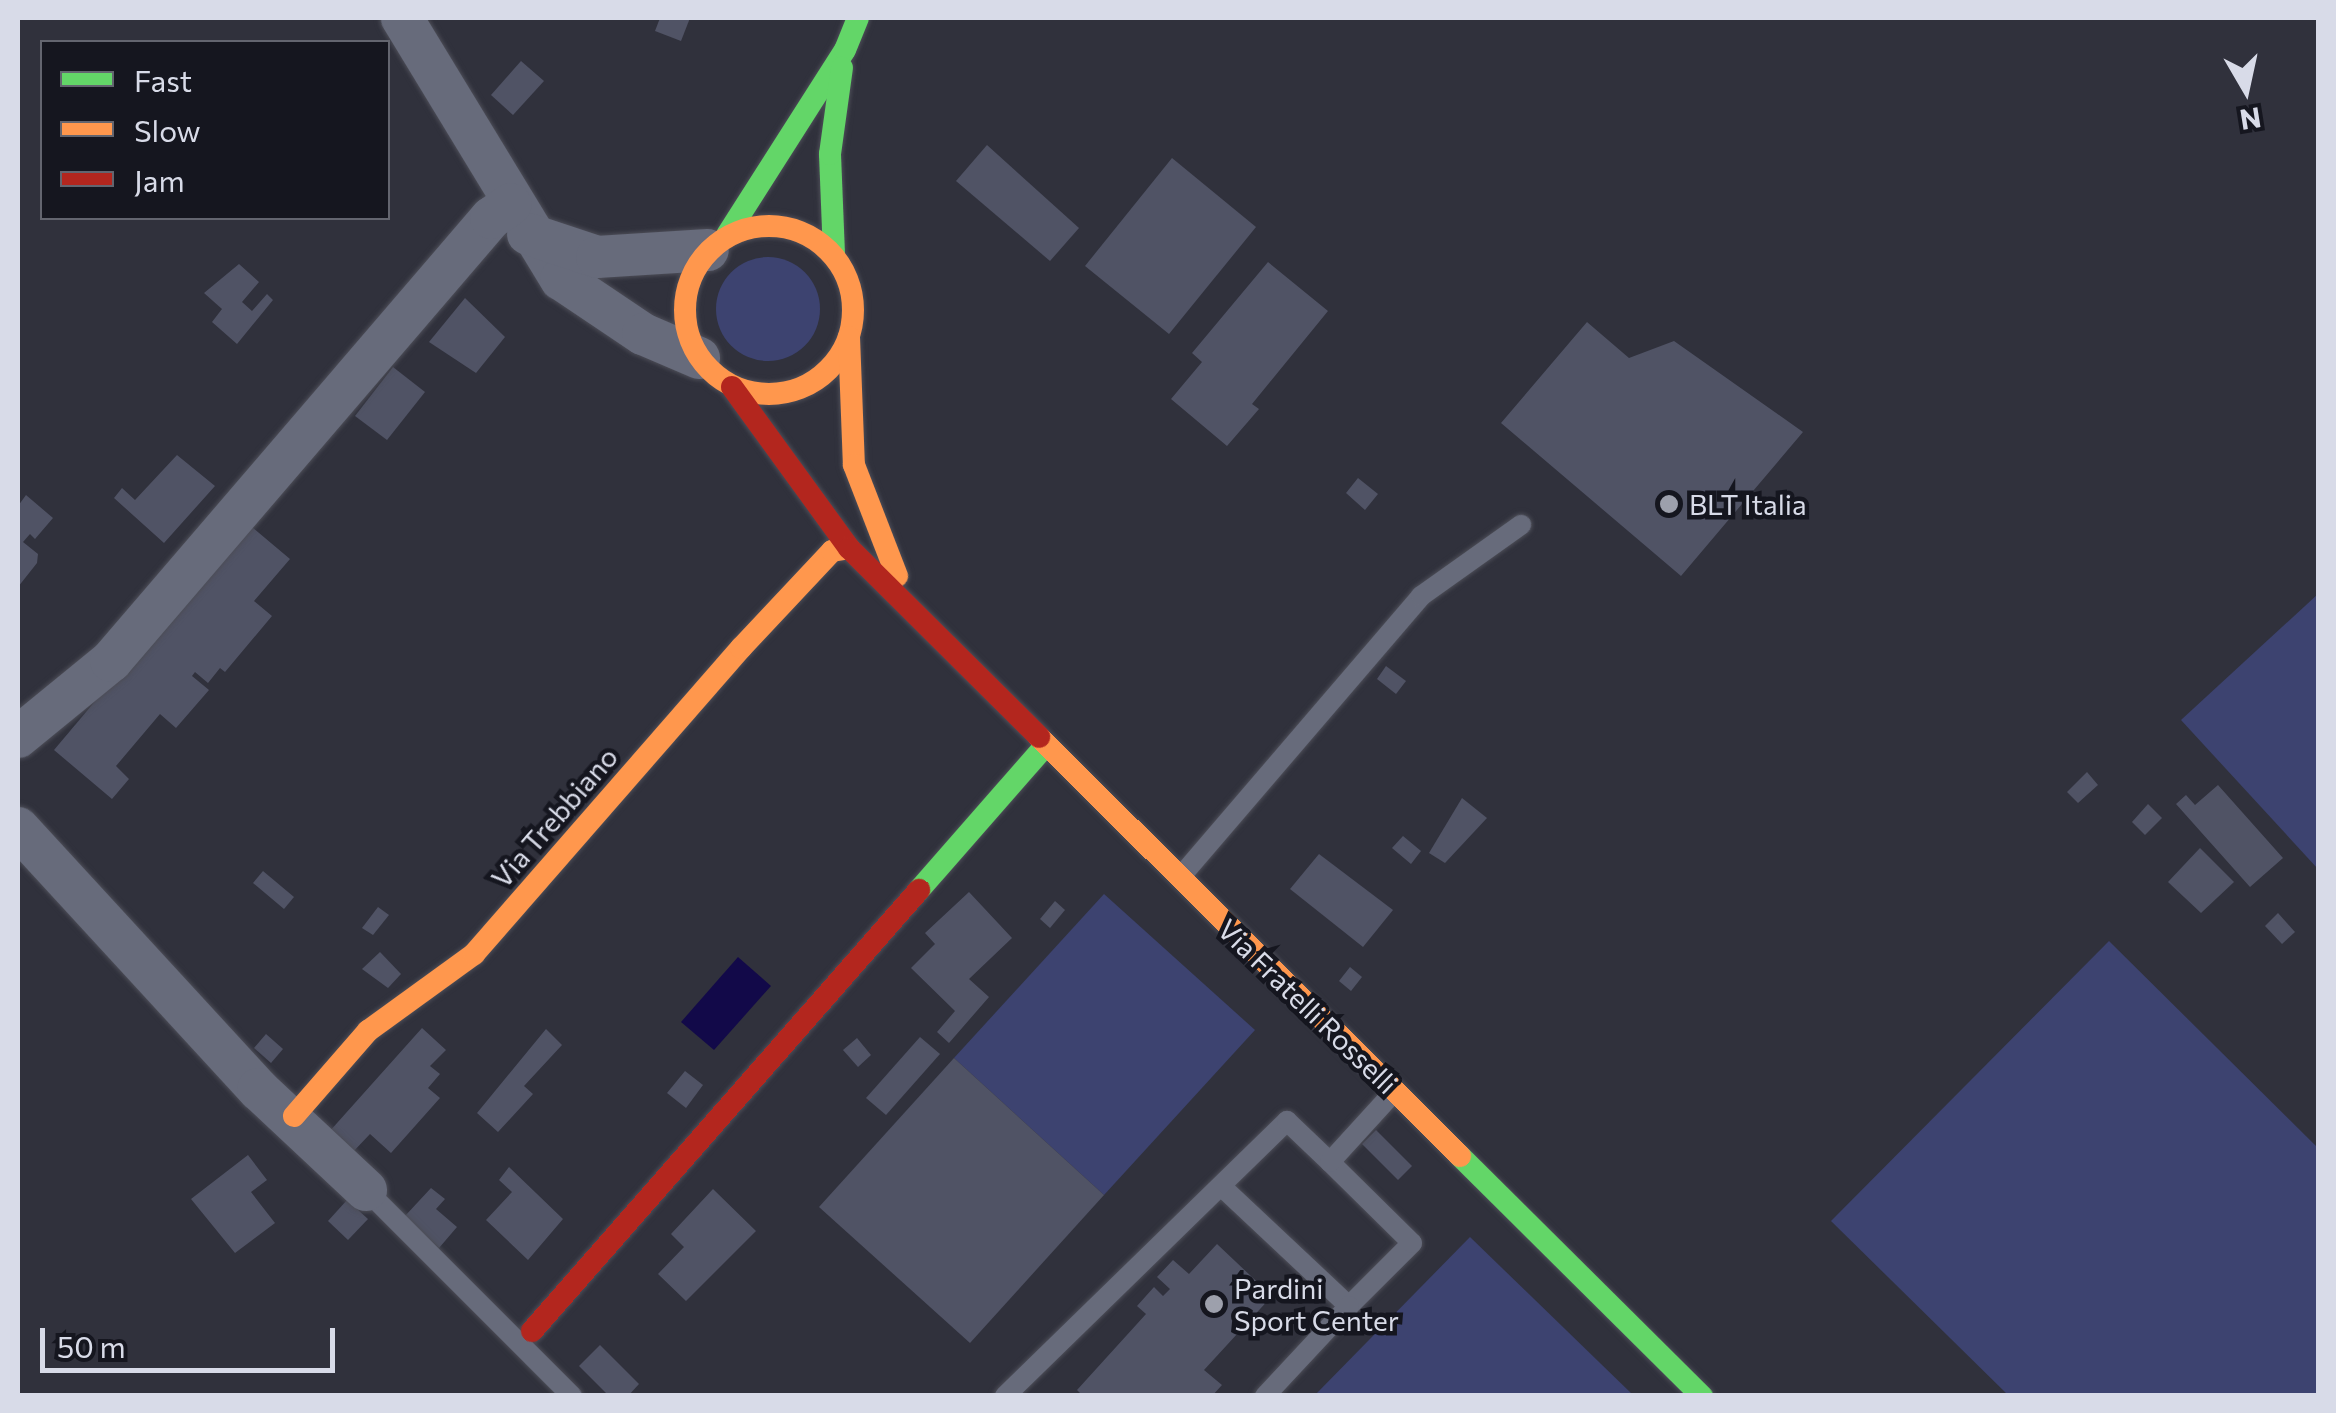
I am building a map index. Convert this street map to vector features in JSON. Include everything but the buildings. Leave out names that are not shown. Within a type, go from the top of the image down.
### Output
[{"type":"street","points":[[402,18],[520,219],[560,279],[643,334],[698,358],[732,386],[774,393],[814,382],[849,337],[854,308],[834,254],[830,154],[845,50]]},
{"type":"street","points":[[698,358],[684,314],[686,290],[845,50],[858,18]]},
{"type":"street","points":[[18,738],[111,660],[492,218],[520,219],[597,257],[717,243],[784,226],[811,236],[834,254]]},
{"type":"street","name":"Via Fratelli Rosselli","points":[[849,337],[854,464],[875,532],[916,614]]},
{"type":"street","name":"Via Fratelli Rosselli","points":[[732,386],[848,548],[1044,747],[1702,1396]]},
{"type":"street","name":"Via Trebbiano","points":[[294,1116],[368,1032],[474,954],[741,648],[832,551],[848,548]]},
{"type":"street","points":[[532,1331],[1044,747]]},
{"type":"street","points":[[18,828],[258,1089],[294,1116],[366,1190]]},
{"type":"lane","points":[[1178,879],[1421,596],[1521,525]]},
{"type":"lane","points":[[1330,1162],[1395,1091]]},
{"type":"lane","points":[[1005,1396],[1287,1121],[1412,1242],[1265,1396]]},
{"type":"lane","points":[[1221,1186],[1348,1306]]},
{"type":"lane","points":[[366,1190],[572,1396]]},
{"type":"shaded area","points":[[768,257],[788,261],[805,272],[816,289],[820,309],[816,329],[805,346],[788,357],[768,361],[748,357],[731,346],[720,329],[716,309],[720,289],[731,272],[748,261]]},
{"type":"shaded area","points":[[2318,594],[2318,869],[2181,720]]},
{"type":"shaded area","points":[[1104,894],[1255,1030],[1104,1195],[954,1058]]},
{"type":"shaded area","points":[[2109,941],[2318,1148],[2318,1395],[2008,1395],[1831,1221]]},
{"type":"shaded area","points":[[738,957],[771,986],[714,1050],[681,1022]]},
{"type":"shaded area","points":[[1470,1237],[1633,1395],[1315,1395]]},
{"type":"traffic: fast","points":[[727,235],[845,50],[858,18]]},
{"type":"traffic: fast","points":[[834,254],[830,154],[842,68]]},
{"type":"traffic: fast","points":[[919,890],[1044,747]]},
{"type":"traffic: fast","points":[[1460,1156],[1702,1396]]},
{"type":"traffic: slow","points":[[769,226],[801,232],[829,250],[847,278],[853,310],[847,342],[829,370],[801,388],[769,394],[737,388],[709,370],[691,342],[685,310],[691,278],[709,250],[737,232],[769,226]]},
{"type":"traffic: slow","points":[[849,337],[854,465],[897,576]]},
{"type":"traffic: slow","points":[[294,1116],[368,1031],[474,954],[741,648],[832,551],[849,548]]},
{"type":"traffic: slow","points":[[1039,737],[1460,1156]]},
{"type":"traffic: jam","points":[[732,387],[849,548],[1039,737]]},
{"type":"traffic: jam","points":[[532,1331],[919,890]]},
{"type":"place","name":"BLT Italia","points":[[1669,504]]},
{"type":"place","name":"Pardini Sport Center","points":[[1214,1304]]}]
